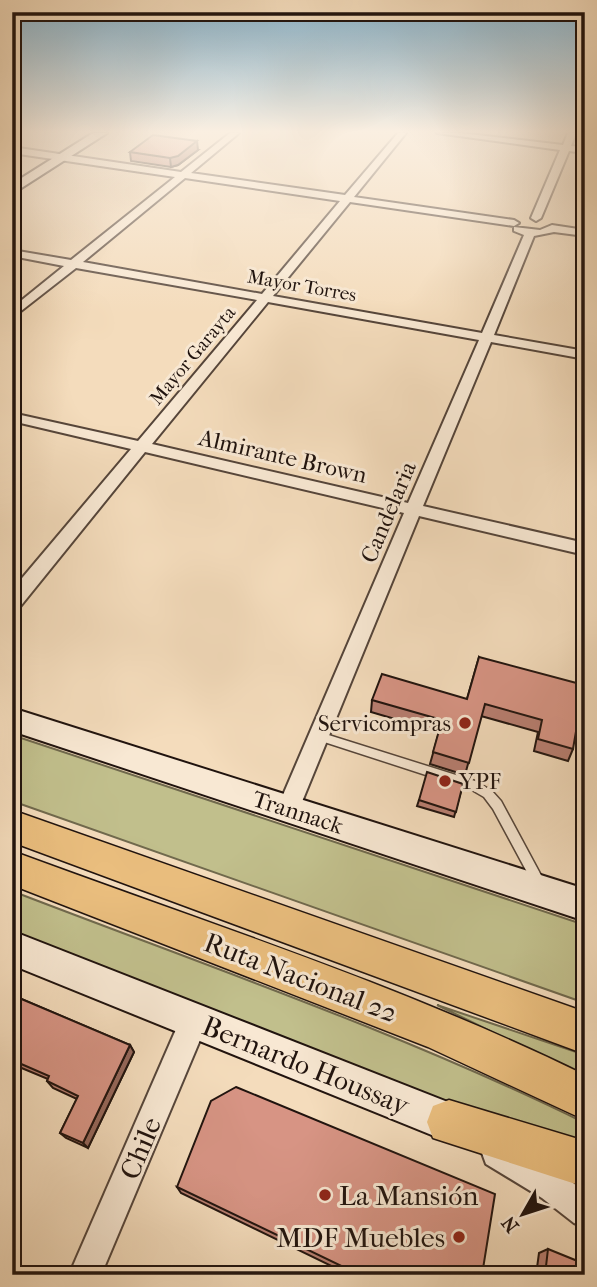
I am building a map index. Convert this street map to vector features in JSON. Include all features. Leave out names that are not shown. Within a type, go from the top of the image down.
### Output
[{"type":"main road","name":"Ruta Nacional 22","points":[[12,826],[585,1032]]},
{"type":"main road","name":"Ruta Nacional 22","points":[[12,869],[432,1027],[492,1052],[585,1098]]},
{"type":"main road","points":[[449,1122],[585,1164]]},
{"type":"street","points":[[12,314],[161,193]]},
{"type":"street","points":[[312,193],[514,223],[520,230],[533,225],[547,232],[552,228],[585,233]]},
{"type":"street","name":"Mayor Garayta","points":[[12,603],[351,193]]},
{"type":"street","name":"Candelaria","points":[[288,809],[547,193]]},
{"type":"street","name":"Mayor Torres","points":[[12,253],[585,355]]},
{"type":"street","name":"Almirante Brown","points":[[12,417],[585,549]]},
{"type":"street","name":"Trannack","points":[[12,719],[585,905]]},
{"type":"street","name":"Bernardo Houssay","points":[[12,948],[449,1122],[553,1187],[585,1212]]},
{"type":"street","name":"Chile","points":[[85,1275],[194,1021]]},
{"type":"lane","points":[[319,736],[475,786],[488,794],[497,804],[545,892]]},
{"type":"shaded area","points":[[12,735],[585,925],[585,1003],[12,801]]},
{"type":"shaded area","points":[[12,891],[373,1029],[515,1090],[585,1123],[585,1147],[477,1115],[12,931]]},
{"type":"shaded area","points":[[437,1005],[585,1055],[585,1077]]},
{"type":"building","points":[[479,657],[584,685],[573,749],[538,739],[542,720],[485,704],[469,763],[433,752],[442,720],[372,700],[382,674],[467,699]]},
{"type":"building","points":[[427,772],[463,784],[456,812],[419,800]]},
{"type":"building","points":[[12,995],[130,1045],[83,1143],[60,1133],[78,1096],[47,1081],[49,1076],[12,1060]]},
{"type":"building","points":[[236,1087],[495,1194],[482,1275],[351,1275],[352,1271],[177,1187],[211,1101]]},
{"type":"building","points":[[548,1249],[580,1262],[578,1275],[545,1275]]},
{"type":"place","name":"Servicompras","points":[[465,723]]},
{"type":"place","name":"YPF","points":[[445,781]]},
{"type":"place","name":"La Mansión","points":[[325,1195]]},
{"type":"place","name":"MDF Muebles","points":[[459,1237]]}]
